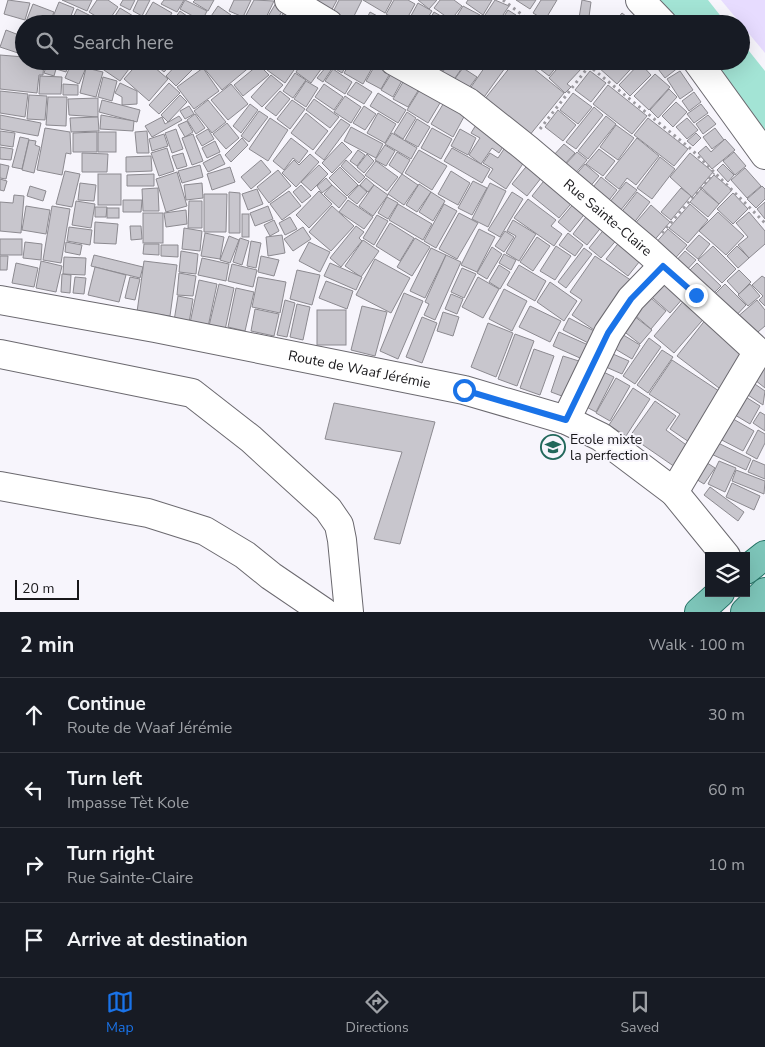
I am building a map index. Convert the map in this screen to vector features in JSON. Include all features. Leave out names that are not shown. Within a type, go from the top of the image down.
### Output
[{"type":"main road","points":[[750,567],[765,555]]},
{"type":"main road","points":[[699,612],[716,597]]},
{"type":"street","points":[[289,0],[314,15]]},
{"type":"street","points":[[640,0],[654,15]]},
{"type":"street","name":"Rue Sainte-Claire","points":[[410,70],[468,102],[526,148],[655,259],[754,348],[754,358],[674,492]]},
{"type":"street","points":[[703,70],[765,155]]},
{"type":"street","points":[[566,420],[608,333],[655,259]]},
{"type":"street","name":"Route de Waaf Jérémie","points":[[0,300],[155,328],[464,390],[566,420],[601,437],[674,492],[723,552]]},
{"type":"street","points":[[0,354],[192,394],[251,439],[328,509],[339,525],[350,612]]},
{"type":"street","points":[[0,486],[148,513],[205,531],[245,555],[278,581],[324,612]]},
{"type":"path","points":[[503,0],[522,15]]},
{"type":"path","points":[[526,148],[587,70]]},
{"type":"path","points":[[595,70],[691,149],[765,223]]},
{"type":"path","points":[[655,259],[714,173]]},
{"type":"shaded area","points":[[656,0],[708,0],[720,15],[668,15]]},
{"type":"shaded area","points":[[721,0],[765,0],[765,53],[750,35],[750,15],[733,15]]},
{"type":"shaded area","points":[[750,52],[765,71],[765,139],[713,70],[750,70]]},
{"type":"building","points":[[8,0],[30,3],[26,15],[15,15],[15,17],[4,14]]},
{"type":"building","points":[[62,0],[92,0],[87,11]]},
{"type":"building","points":[[97,0],[108,0],[118,7],[112,15],[94,15],[89,12]]},
{"type":"building","points":[[123,0],[135,0],[130,10],[120,5]]},
{"type":"building","points":[[138,0],[150,0],[142,15],[133,11]]},
{"type":"building","points":[[164,0],[184,0],[177,12],[161,4]]},
{"type":"building","points":[[185,0],[207,11],[205,15],[191,15],[180,9]]},
{"type":"building","points":[[195,0],[214,0],[208,11],[193,2]]},
{"type":"building","points":[[234,0],[251,0],[244,15],[229,11]]},
{"type":"building","points":[[254,0],[274,1],[267,15],[246,15]]},
{"type":"building","points":[[314,0],[337,0],[330,13]]},
{"type":"building","points":[[339,0],[362,0],[354,15],[332,15]]},
{"type":"building","points":[[363,0],[392,0],[385,13]]},
{"type":"building","points":[[394,0],[408,0],[415,4],[409,15],[386,14]]},
{"type":"building","points":[[418,0],[437,0],[429,9]]},
{"type":"building","points":[[440,0],[454,0],[462,6],[455,15],[444,15],[434,8]]},
{"type":"building","points":[[468,0],[492,0],[483,15],[466,3]]},
{"type":"building","points":[[495,0],[509,6],[503,15],[485,15]]},
{"type":"building","points":[[516,0],[536,0],[530,9]]},
{"type":"building","points":[[541,0],[557,0],[548,15],[536,15],[533,13]]},
{"type":"building","points":[[582,0],[591,2],[589,15],[580,15]]},
{"type":"building","points":[[59,2],[74,8],[71,15],[54,15]]},
{"type":"building","points":[[153,2],[172,13],[171,15],[146,15]]},
{"type":"building","points":[[276,3],[284,8],[280,15],[269,15]]},
{"type":"building","points":[[418,3],[432,11],[430,15],[411,15]]},
{"type":"building","points":[[33,4],[54,12],[53,15],[29,15]]},
{"type":"building","points":[[218,6],[231,15],[212,15]]},
{"type":"building","points":[[463,6],[480,15],[458,15]]},
{"type":"building","points":[[120,8],[132,15],[116,15]]},
{"type":"building","points":[[286,8],[297,15],[282,15]]},
{"type":"building","points":[[77,9],[89,15],[74,15]]},
{"type":"building","points":[[508,10],[516,15],[505,15]]},
{"type":"building","points":[[180,11],[186,15],[177,15]]},
{"type":"building","points":[[6,30],[15,34],[15,52],[0,47]]},
{"type":"building","points":[[0,55],[15,56],[15,70],[43,70],[43,75],[39,75],[37,93],[0,89]]},
{"type":"building","points":[[45,70],[56,70],[54,76],[44,73]]},
{"type":"building","points":[[68,70],[85,70],[79,84],[65,78]]},
{"type":"building","points":[[86,70],[103,72],[96,97],[80,93]]},
{"type":"building","points":[[104,70],[128,70],[120,81]]},
{"type":"building","points":[[132,70],[158,70],[168,79],[149,101],[124,79]]},
{"type":"building","points":[[172,70],[192,70],[176,86],[166,76]]},
{"type":"building","points":[[200,70],[204,70],[219,91],[194,109],[177,87]]},
{"type":"building","points":[[205,70],[246,70],[222,90]]},
{"type":"building","points":[[252,70],[264,70],[269,75],[243,96],[234,85]]},
{"type":"building","points":[[267,70],[294,70],[285,83]]},
{"type":"building","points":[[297,70],[320,70],[311,83],[296,72]]},
{"type":"building","points":[[324,70],[331,70],[323,82],[317,78]]},
{"type":"building","points":[[332,70],[334,70],[352,82],[345,94],[325,81]]},
{"type":"building","points":[[346,70],[371,70],[363,84],[344,73]]},
{"type":"building","points":[[372,70],[392,70],[381,89],[366,81]]},
{"type":"building","points":[[429,70],[443,70],[439,76]]},
{"type":"building","points":[[444,70],[461,70],[453,81],[442,73]]},
{"type":"building","points":[[462,70],[466,70],[477,77],[468,89],[454,80]]},
{"type":"building","points":[[483,70],[504,70],[482,100],[469,90]]},
{"type":"building","points":[[508,70],[535,70],[564,93],[529,136],[484,100]]},
{"type":"building","points":[[541,70],[554,70],[549,76]]},
{"type":"building","points":[[556,70],[580,70],[567,84],[571,87],[565,93],[549,78]]},
{"type":"building","points":[[601,70],[630,70],[617,84]]},
{"type":"building","points":[[633,70],[646,70],[651,75],[630,96],[619,85]]},
{"type":"building","points":[[659,70],[675,70],[665,78]]},
{"type":"building","points":[[393,71],[404,77],[393,97],[381,90]]},
{"type":"building","points":[[590,71],[606,83],[591,102],[575,90]]},
{"type":"building","points":[[680,71],[693,90],[680,99],[667,79]]},
{"type":"building","points":[[295,73],[306,80],[293,98],[283,91]]},
{"type":"building","points":[[655,74],[670,87],[649,110],[634,96]]},
{"type":"building","points":[[271,75],[283,85],[262,107],[251,97]]},
{"type":"building","points":[[40,76],[62,77],[61,94],[39,94]]},
{"type":"building","points":[[103,77],[117,81],[112,101],[98,97]]},
{"type":"building","points":[[406,77],[421,86],[408,107],[393,99]]},
{"type":"building","points":[[306,81],[318,88],[306,107],[294,99]]},
{"type":"building","points":[[356,82],[372,92],[364,104],[347,94]]},
{"type":"building","points":[[120,83],[137,91],[137,104],[122,105],[122,97],[115,93]]},
{"type":"building","points":[[169,83],[180,93],[159,114],[149,105]]},
{"type":"building","points":[[63,84],[78,85],[78,95],[63,95]]},
{"type":"building","points":[[231,84],[248,104],[228,120],[211,100]]},
{"type":"building","points":[[324,84],[343,97],[334,110],[315,97]]},
{"type":"building","points":[[608,85],[647,116],[632,134],[593,104]]},
{"type":"building","points":[[422,86],[443,98],[428,123],[407,110]]},
{"type":"building","points":[[669,89],[677,97],[658,118],[650,110]]},
{"type":"building","points":[[0,91],[28,94],[25,117],[0,113]]},
{"type":"building","points":[[280,91],[290,99],[276,116],[265,108]]},
{"type":"building","points":[[694,92],[701,102],[689,111],[682,101]]},
{"type":"building","points":[[378,93],[406,110],[398,123],[370,106]]},
{"type":"building","points":[[573,93],[592,107],[578,124],[560,110]]},
{"type":"building","points":[[29,95],[47,96],[45,120],[27,119]]},
{"type":"building","points":[[180,95],[187,102],[168,122],[161,115]]},
{"type":"building","points":[[345,96],[361,107],[351,123],[334,112]]},
{"type":"building","points":[[48,97],[67,97],[66,126],[46,125]]},
{"type":"building","points":[[98,98],[98,117],[69,115],[68,99]]},
{"type":"building","points":[[314,99],[339,117],[330,128],[306,110]]},
{"type":"building","points":[[102,100],[140,110],[137,122],[99,112]]},
{"type":"building","points":[[208,100],[226,122],[212,133],[194,111]]},
{"type":"building","points":[[292,100],[305,109],[290,129],[277,119]]},
{"type":"building","points":[[445,101],[466,113],[453,137],[431,124]]},
{"type":"building","points":[[676,102],[687,112],[673,127],[662,116]]},
{"type":"building","points":[[250,104],[258,110],[241,133],[233,126]]},
{"type":"building","points":[[701,104],[708,113],[694,123],[687,114]]},
{"type":"building","points":[[189,106],[194,114],[185,119],[180,111]]},
{"type":"building","points":[[364,106],[376,114],[365,130],[353,123]]},
{"type":"building","points":[[594,107],[603,115],[576,149],[566,142]]},
{"type":"building","points":[[558,110],[576,125],[563,141],[545,127]]},
{"type":"building","points":[[259,111],[268,117],[249,142],[241,136]]},
{"type":"building","points":[[407,112],[416,118],[403,139],[394,133]]},
{"type":"building","points":[[306,113],[328,131],[313,150],[291,133]]},
{"type":"building","points":[[378,113],[396,124],[385,143],[367,133]]},
{"type":"building","points":[[195,114],[205,128],[196,134],[187,120]]},
{"type":"building","points":[[0,115],[41,123],[38,136],[0,129]]},
{"type":"building","points":[[101,115],[134,121],[133,131],[100,129]]},
{"type":"building","points":[[708,115],[716,124],[703,134],[696,124]]},
{"type":"building","points":[[179,116],[182,120],[152,137],[145,126],[162,117],[165,124]]},
{"type":"building","points":[[606,116],[616,124],[588,159],[578,151]]},
{"type":"building","points":[[98,117],[99,131],[71,132],[70,118]]},
{"type":"building","points":[[270,118],[288,130],[268,161],[249,149]]},
{"type":"building","points":[[648,118],[688,149],[674,166],[634,135]]},
{"type":"building","points":[[687,118],[698,130],[687,139],[676,127]]},
{"type":"building","points":[[341,119],[350,125],[324,160],[315,153]]},
{"type":"building","points":[[417,119],[430,127],[418,147],[405,140]]},
{"type":"building","points":[[479,120],[508,139],[499,153],[492,148],[481,164],[469,155],[480,138],[471,133]]},
{"type":"building","points":[[187,121],[193,132],[185,137],[178,125]]},
{"type":"building","points":[[227,123],[239,138],[226,149],[213,134]]},
{"type":"building","points":[[616,125],[634,138],[618,160],[600,147]]},
{"type":"building","points":[[351,127],[383,144],[376,158],[344,141]]},
{"type":"building","points":[[45,128],[70,132],[71,154],[66,153],[62,175],[37,170]]},
{"type":"building","points":[[432,128],[452,139],[441,159],[421,148]]},
{"type":"building","points":[[715,128],[724,140],[712,149],[703,137]]},
{"type":"building","points":[[176,129],[183,149],[172,153],[165,133]]},
{"type":"building","points":[[208,129],[214,139],[202,146],[196,136]]},
{"type":"building","points":[[460,129],[476,138],[468,155],[451,146]]},
{"type":"building","points":[[0,131],[15,133],[13,147],[0,145]]},
{"type":"building","points":[[147,131],[149,153],[137,153],[135,132]]},
{"type":"building","points":[[97,132],[97,152],[73,152],[73,133]]},
{"type":"building","points":[[98,132],[116,132],[116,152],[98,152]]},
{"type":"building","points":[[392,133],[417,148],[411,159],[385,144]]},
{"type":"building","points":[[696,133],[701,138],[693,146],[687,141]]},
{"type":"building","points":[[164,134],[168,146],[152,151],[149,139]]},
{"type":"building","points":[[193,134],[203,161],[192,165],[182,138]]},
{"type":"building","points":[[20,137],[29,139],[22,169],[12,167]]},
{"type":"building","points":[[242,138],[248,145],[231,162],[225,155]]},
{"type":"building","points":[[291,138],[308,151],[299,163],[293,158],[284,170],[273,161]]},
{"type":"building","points":[[637,138],[659,156],[636,185],[627,178],[619,189],[605,178]]},
{"type":"building","points":[[725,139],[735,150],[712,169],[698,153],[706,146],[711,152]]},
{"type":"building","points":[[29,140],[36,141],[35,145],[40,147],[34,173],[22,170]]},
{"type":"building","points":[[215,141],[220,152],[207,158],[202,148]]},
{"type":"building","points":[[342,142],[352,152],[332,173],[322,163]]},
{"type":"building","points":[[508,143],[528,156],[506,189],[488,177],[493,169],[483,163],[490,153],[498,158]]},
{"type":"building","points":[[564,144],[575,153],[563,166],[552,157]]},
{"type":"building","points":[[385,145],[395,151],[386,166],[375,160]]},
{"type":"building","points":[[0,147],[13,149],[11,160],[0,159]]},
{"type":"building","points":[[167,148],[174,171],[159,176],[151,153]]},
{"type":"building","points":[[452,148],[490,169],[482,183],[444,161]]},
{"type":"building","points":[[599,149],[615,161],[603,176],[586,164]]},
{"type":"building","points":[[358,150],[365,155],[357,166],[350,161]]},
{"type":"building","points":[[419,150],[447,166],[432,190],[405,173]]},
{"type":"building","points":[[397,152],[410,160],[402,174],[389,165]]},
{"type":"building","points":[[577,152],[587,160],[573,176],[563,167]]},
{"type":"building","points":[[734,152],[746,166],[735,175],[723,161]]},
{"type":"building","points":[[82,153],[108,154],[107,172],[82,172]]},
{"type":"building","points":[[183,153],[187,166],[177,169],[172,156]]},
{"type":"building","points":[[690,153],[713,172],[692,197],[670,177]]},
{"type":"building","points":[[220,154],[225,164],[208,172],[203,163]]},
{"type":"building","points":[[310,154],[319,162],[296,187],[282,173],[294,160],[299,165]]},
{"type":"building","points":[[367,154],[374,161],[364,173],[357,167]]},
{"type":"building","points":[[151,156],[152,171],[126,172],[126,157]]},
{"type":"building","points":[[660,157],[675,169],[652,199],[637,188]]},
{"type":"building","points":[[261,160],[271,172],[251,189],[241,177]]},
{"type":"building","points":[[346,160],[365,177],[359,183],[341,166]]},
{"type":"building","points":[[376,161],[398,177],[387,191],[365,175]]},
{"type":"building","points":[[530,162],[545,173],[527,196],[512,184]]},
{"type":"building","points":[[0,164],[9,166],[6,179],[0,178]]},
{"type":"building","points":[[585,164],[599,176],[588,189],[574,177]]},
{"type":"building","points":[[723,164],[734,175],[728,182],[717,170]]},
{"type":"building","points":[[200,165],[203,177],[182,183],[178,171]]},
{"type":"building","points":[[319,165],[328,174],[311,191],[301,182]]},
{"type":"building","points":[[230,167],[235,182],[212,190],[207,174]]},
{"type":"building","points":[[340,167],[358,185],[347,196],[329,178]]},
{"type":"building","points":[[745,168],[761,186],[747,198],[731,180]]},
{"type":"building","points":[[278,170],[291,186],[269,203],[257,187]]},
{"type":"building","points":[[65,171],[80,174],[72,207],[56,204]]},
{"type":"building","points":[[451,171],[470,183],[458,205],[438,194]]},
{"type":"building","points":[[177,172],[187,206],[166,212],[156,179]]},
{"type":"building","points":[[98,174],[121,174],[121,205],[98,205]]},
{"type":"building","points":[[154,174],[154,186],[127,186],[127,175]]},
{"type":"building","points":[[402,174],[418,185],[404,205],[388,194]]},
{"type":"building","points":[[714,175],[732,190],[719,204],[702,188]]},
{"type":"building","points":[[547,177],[575,199],[559,218],[532,196]]},
{"type":"building","points":[[601,177],[617,190],[606,204],[590,191]]},
{"type":"building","points":[[326,178],[332,185],[322,193],[317,186]]},
{"type":"building","points":[[366,178],[374,185],[368,192],[360,185]]},
{"type":"building","points":[[0,179],[7,181],[4,191],[0,190]]},
{"type":"building","points":[[473,181],[487,188],[472,215],[458,208]]},
{"type":"building","points":[[626,182],[637,190],[620,211],[609,203]]},
{"type":"building","points":[[80,183],[96,185],[94,201],[78,200]]},
{"type":"building","points":[[202,183],[203,198],[186,200],[184,185]]},
{"type":"building","points":[[490,183],[506,191],[488,227],[472,219]]},
{"type":"building","points":[[419,184],[431,192],[417,212],[406,205]]},
{"type":"building","points":[[301,185],[311,196],[302,203],[293,192]]},
{"type":"building","points":[[332,185],[347,198],[339,208],[324,194]]},
{"type":"building","points":[[359,185],[367,192],[357,204],[348,197]]},
{"type":"building","points":[[374,185],[388,195],[373,216],[359,206]]},
{"type":"building","points":[[30,186],[46,191],[43,201],[27,196]]},
{"type":"building","points":[[762,186],[765,189],[765,199],[756,208],[747,199]]},
{"type":"building","points":[[158,188],[159,211],[143,211],[142,189]]},
{"type":"building","points":[[681,188],[691,196],[671,220],[661,212]]},
{"type":"building","points":[[257,189],[263,204],[248,210],[242,194]]},
{"type":"building","points":[[701,189],[719,204],[708,217],[690,202]]},
{"type":"building","points":[[289,191],[301,206],[282,220],[270,204]]},
{"type":"building","points":[[319,191],[332,204],[309,228],[296,215]]},
{"type":"building","points":[[229,192],[240,193],[240,233],[229,233]]},
{"type":"building","points":[[431,192],[445,201],[433,221],[419,212]]},
{"type":"building","points":[[512,192],[523,199],[500,237],[488,230]]},
{"type":"building","points":[[637,192],[650,202],[633,224],[620,214]]},
{"type":"building","points":[[733,193],[748,209],[733,224],[717,209]]},
{"type":"building","points":[[204,194],[227,194],[226,232],[204,232]]},
{"type":"building","points":[[14,195],[24,196],[21,233],[0,231],[0,202],[13,203]]},
{"type":"building","points":[[387,197],[398,203],[388,219],[378,213]]},
{"type":"building","points":[[528,199],[556,220],[551,226],[562,234],[554,246],[514,218]]},
{"type":"building","points":[[123,200],[142,200],[141,212],[123,212]]},
{"type":"building","points":[[348,200],[373,217],[364,229],[339,212]]},
{"type":"building","points":[[76,201],[95,204],[91,228],[72,225]]},
{"type":"building","points":[[189,201],[202,201],[202,228],[188,228]]},
{"type":"building","points":[[575,202],[587,211],[570,232],[558,222]]},
{"type":"building","points":[[765,202],[765,219],[757,209]]},
{"type":"building","points":[[398,204],[432,224],[423,240],[389,220]]},
{"type":"building","points":[[444,204],[457,211],[436,248],[424,241]]},
{"type":"building","points":[[690,204],[708,220],[688,243],[669,228]]},
{"type":"building","points":[[651,205],[670,222],[651,244],[632,227]]},
{"type":"building","points":[[26,206],[50,210],[46,234],[22,230]]},
{"type":"building","points":[[52,206],[70,209],[61,263],[43,260]]},
{"type":"building","points":[[268,206],[273,219],[255,226],[250,213]]},
{"type":"building","points":[[332,206],[354,226],[331,251],[309,232]]},
{"type":"building","points":[[95,207],[107,207],[106,217],[95,217]]},
{"type":"building","points":[[107,208],[119,208],[119,218],[107,218]]},
{"type":"building","points":[[186,210],[187,224],[166,227],[164,213]]},
{"type":"building","points":[[718,212],[744,236],[726,255],[699,231]]},
{"type":"building","points":[[749,212],[765,231],[765,244],[749,258],[738,245],[748,237],[736,223]]},
{"type":"building","points":[[143,213],[163,213],[163,243],[143,243]]},
{"type":"building","points":[[459,213],[478,223],[457,259],[439,249]]},
{"type":"building","points":[[589,213],[603,225],[587,245],[573,234]]},
{"type":"building","points":[[242,214],[249,214],[249,237],[242,237]]},
{"type":"building","points":[[377,215],[388,221],[374,245],[363,238]]},
{"type":"building","points":[[290,217],[297,229],[285,235],[279,223]]},
{"type":"building","points":[[274,220],[279,231],[270,236],[264,225]]},
{"type":"building","points":[[513,220],[536,234],[519,261],[506,253],[516,236],[507,231]]},
{"type":"building","points":[[95,222],[118,224],[116,244],[94,243]]},
{"type":"building","points":[[390,223],[414,238],[400,261],[376,246]]},
{"type":"building","points":[[130,226],[141,226],[142,239],[131,240]]},
{"type":"building","points":[[356,226],[364,232],[359,238],[362,241],[341,267],[330,258]]},
{"type":"building","points":[[69,227],[92,230],[90,245],[67,241]]},
{"type":"building","points":[[303,227],[311,239],[293,251],[284,239]]},
{"type":"building","points":[[606,227],[619,237],[601,258],[589,248]]},
{"type":"building","points":[[184,228],[202,231],[200,251],[182,249]]},
{"type":"building","points":[[479,229],[495,237],[477,272],[461,265]]},
{"type":"building","points":[[668,229],[687,245],[671,263],[653,246]]},
{"type":"building","points":[[505,231],[514,237],[504,252],[495,246]]},
{"type":"building","points":[[205,233],[224,237],[220,259],[201,256]]},
{"type":"building","points":[[568,233],[583,245],[575,256],[559,245]]},
{"type":"building","points":[[282,235],[285,253],[268,256],[266,237]]},
{"type":"building","points":[[699,235],[710,244],[698,259],[686,249]]},
{"type":"building","points":[[229,236],[239,240],[230,263],[220,260]]},
{"type":"building","points":[[537,237],[550,246],[533,271],[520,262]]},
{"type":"building","points":[[240,238],[249,241],[242,265],[233,262]]},
{"type":"building","points":[[415,238],[430,247],[412,276],[397,267]]},
{"type":"building","points":[[0,239],[22,239],[22,255],[0,255]]},
{"type":"building","points":[[363,240],[379,251],[361,277],[345,266]]},
{"type":"building","points":[[621,240],[643,257],[628,276],[606,259]]},
{"type":"building","points":[[251,241],[261,243],[256,268],[247,266]]},
{"type":"building","points":[[25,242],[42,244],[41,260],[23,258]]},
{"type":"building","points":[[66,242],[82,245],[80,255],[65,252]]},
{"type":"building","points":[[309,242],[330,252],[320,272],[299,261]]},
{"type":"building","points":[[144,244],[159,244],[159,255],[143,254]]},
{"type":"building","points":[[161,245],[178,245],[178,257],[161,256]]},
{"type":"building","points":[[556,246],[571,256],[555,280],[540,271]]},
{"type":"building","points":[[713,246],[736,269],[722,283],[698,260]]},
{"type":"building","points":[[737,246],[749,258],[738,268],[727,256]]},
{"type":"building","points":[[492,247],[502,254],[487,279],[477,273]]},
{"type":"building","points":[[431,248],[446,255],[425,298],[410,291]]},
{"type":"building","points":[[584,248],[592,254],[566,288],[558,282]]},
{"type":"building","points":[[181,251],[198,254],[196,274],[179,272]]},
{"type":"building","points":[[685,251],[696,260],[684,273],[673,264]]},
{"type":"building","points":[[504,254],[516,260],[511,270],[499,263]]},
{"type":"building","points":[[94,255],[143,267],[140,278],[91,266]]},
{"type":"building","points":[[446,255],[461,262],[435,320],[424,315],[429,304],[425,302]]},
{"type":"building","points":[[0,256],[8,256],[7,270],[0,270]]},
{"type":"building","points":[[261,256],[279,260],[274,276],[258,272]]},
{"type":"building","points":[[595,256],[638,285],[603,336],[572,315],[582,300],[570,292]]},
{"type":"building","points":[[64,257],[86,258],[85,275],[63,274]]},
{"type":"building","points":[[202,258],[229,264],[226,281],[198,275]]},
{"type":"building","points":[[375,259],[410,278],[391,313],[356,295]]},
{"type":"building","points":[[41,261],[62,266],[56,292],[36,288]]},
{"type":"building","points":[[144,261],[177,265],[170,316],[137,312]]},
{"type":"building","points":[[16,263],[38,268],[34,287],[12,283]]},
{"type":"building","points":[[330,263],[362,277],[356,290],[324,276]]},
{"type":"building","points":[[697,263],[721,286],[709,298],[685,275]]},
{"type":"building","points":[[232,264],[257,270],[253,287],[228,281]]},
{"type":"building","points":[[499,265],[510,272],[500,289],[489,282]]},
{"type":"building","points":[[519,265],[546,281],[535,301],[507,285]]},
{"type":"building","points":[[95,267],[126,275],[119,302],[88,295]]},
{"type":"building","points":[[462,268],[476,274],[464,298],[451,292]]},
{"type":"building","points":[[297,270],[320,275],[312,305],[290,299]]},
{"type":"building","points":[[739,270],[751,282],[739,294],[727,281]]},
{"type":"building","points":[[179,273],[196,276],[193,296],[177,295]]},
{"type":"building","points":[[62,274],[71,275],[70,293],[61,292]]},
{"type":"building","points":[[659,274],[685,296],[670,313],[645,291]]},
{"type":"building","points":[[762,276],[765,278],[765,306],[759,300],[763,296],[752,285]]},
{"type":"building","points":[[75,277],[86,278],[84,294],[73,293]]},
{"type":"building","points":[[130,277],[140,279],[135,300],[125,298]]},
{"type":"building","points":[[258,277],[286,282],[280,313],[252,307]]},
{"type":"building","points":[[478,277],[499,289],[483,318],[462,307]]},
{"type":"building","points":[[199,280],[217,284],[208,327],[190,323]]},
{"type":"building","points":[[326,281],[353,291],[347,309],[319,298]]},
{"type":"building","points":[[550,282],[577,301],[564,321],[537,302]]},
{"type":"building","points":[[219,284],[234,288],[225,330],[209,326]]},
{"type":"building","points":[[725,284],[746,305],[734,318],[712,297]]},
{"type":"building","points":[[750,284],[760,296],[748,306],[738,295]]},
{"type":"building","points":[[236,288],[254,292],[245,331],[228,327]]},
{"type":"building","points":[[504,289],[527,301],[512,331],[489,319]]},
{"type":"building","points":[[644,292],[666,311],[651,329],[628,309]]},
{"type":"building","points":[[404,293],[423,301],[398,359],[380,351]]},
{"type":"building","points":[[451,294],[463,299],[457,314],[445,309]]},
{"type":"building","points":[[178,296],[193,299],[189,323],[174,321]]},
{"type":"building","points":[[686,298],[707,315],[674,353],[654,336]]},
{"type":"building","points":[[285,300],[295,303],[287,337],[277,335]]},
{"type":"building","points":[[757,300],[765,310],[765,326],[752,337],[736,318]]},
{"type":"building","points":[[297,304],[310,307],[303,340],[290,337]]},
{"type":"building","points":[[362,306],[387,312],[375,356],[351,350]]},
{"type":"building","points":[[530,306],[561,321],[550,342],[519,327]]},
{"type":"building","points":[[255,309],[279,314],[274,336],[251,331]]},
{"type":"building","points":[[317,310],[346,310],[346,345],[317,345]]},
{"type":"building","points":[[443,312],[459,317],[453,336],[437,331]]},
{"type":"building","points":[[629,312],[652,330],[640,344],[617,326]]},
{"type":"building","points":[[422,317],[437,323],[422,363],[406,357]]},
{"type":"building","points":[[569,318],[602,335],[596,347],[563,330]]},
{"type":"building","points":[[706,319],[751,354],[723,391],[677,356]]},
{"type":"building","points":[[488,323],[513,333],[496,377],[471,367]]},
{"type":"building","points":[[615,330],[640,345],[632,359],[607,344]]},
{"type":"building","points":[[559,332],[595,348],[589,362],[553,346]]},
{"type":"building","points":[[515,334],[534,341],[517,386],[498,379]]},
{"type":"building","points":[[649,338],[661,347],[635,384],[623,376]]},
{"type":"building","points":[[534,349],[554,356],[540,395],[520,388]]},
{"type":"building","points":[[662,350],[673,357],[648,393],[637,385]]},
{"type":"building","points":[[606,351],[629,361],[622,374],[599,364]]},
{"type":"building","points":[[563,356],[582,362],[570,399],[551,392]]},
{"type":"building","points":[[765,359],[765,388],[750,376]]},
{"type":"building","points":[[672,360],[725,395],[692,444],[670,429],[680,414],[649,394]]},
{"type":"building","points":[[597,369],[614,377],[596,412],[579,403]]},
{"type":"building","points":[[616,378],[630,386],[610,421],[596,413]]},
{"type":"building","points":[[749,380],[765,391],[763,405],[742,391]]},
{"type":"building","points":[[633,388],[650,399],[626,436],[609,425]]},
{"type":"building","points":[[741,394],[760,406],[750,424],[730,412]]},
{"type":"building","points":[[655,401],[676,416],[666,430],[689,447],[675,467],[630,436]]},
{"type":"building","points":[[334,403],[435,422],[400,544],[374,539],[402,452],[325,439]]},
{"type":"building","points":[[760,412],[765,415],[765,431],[753,423]]},
{"type":"building","points":[[728,416],[754,431],[743,451],[716,437]]},
{"type":"building","points":[[758,430],[765,434],[765,443],[757,459],[746,453]]},
{"type":"building","points":[[714,441],[751,459],[746,470],[709,453]]},
{"type":"building","points":[[701,459],[715,468],[704,484],[691,476]]},
{"type":"building","points":[[753,460],[765,465],[765,479],[748,472]]},
{"type":"building","points":[[719,461],[736,468],[725,492],[708,484]]},
{"type":"building","points":[[736,470],[765,481],[764,494],[732,481]]},
{"type":"building","points":[[732,483],[760,496],[754,510],[726,497]]},
{"type":"building","points":[[710,487],[744,512],[738,521],[704,495]]},
{"type":"place","name":"Ecole mixte la perfection","points":[[553,447]]},
{"type":"route","points":[[464,390],[566,420],[608,333],[631,299],[663,266],[696,295]]}]
